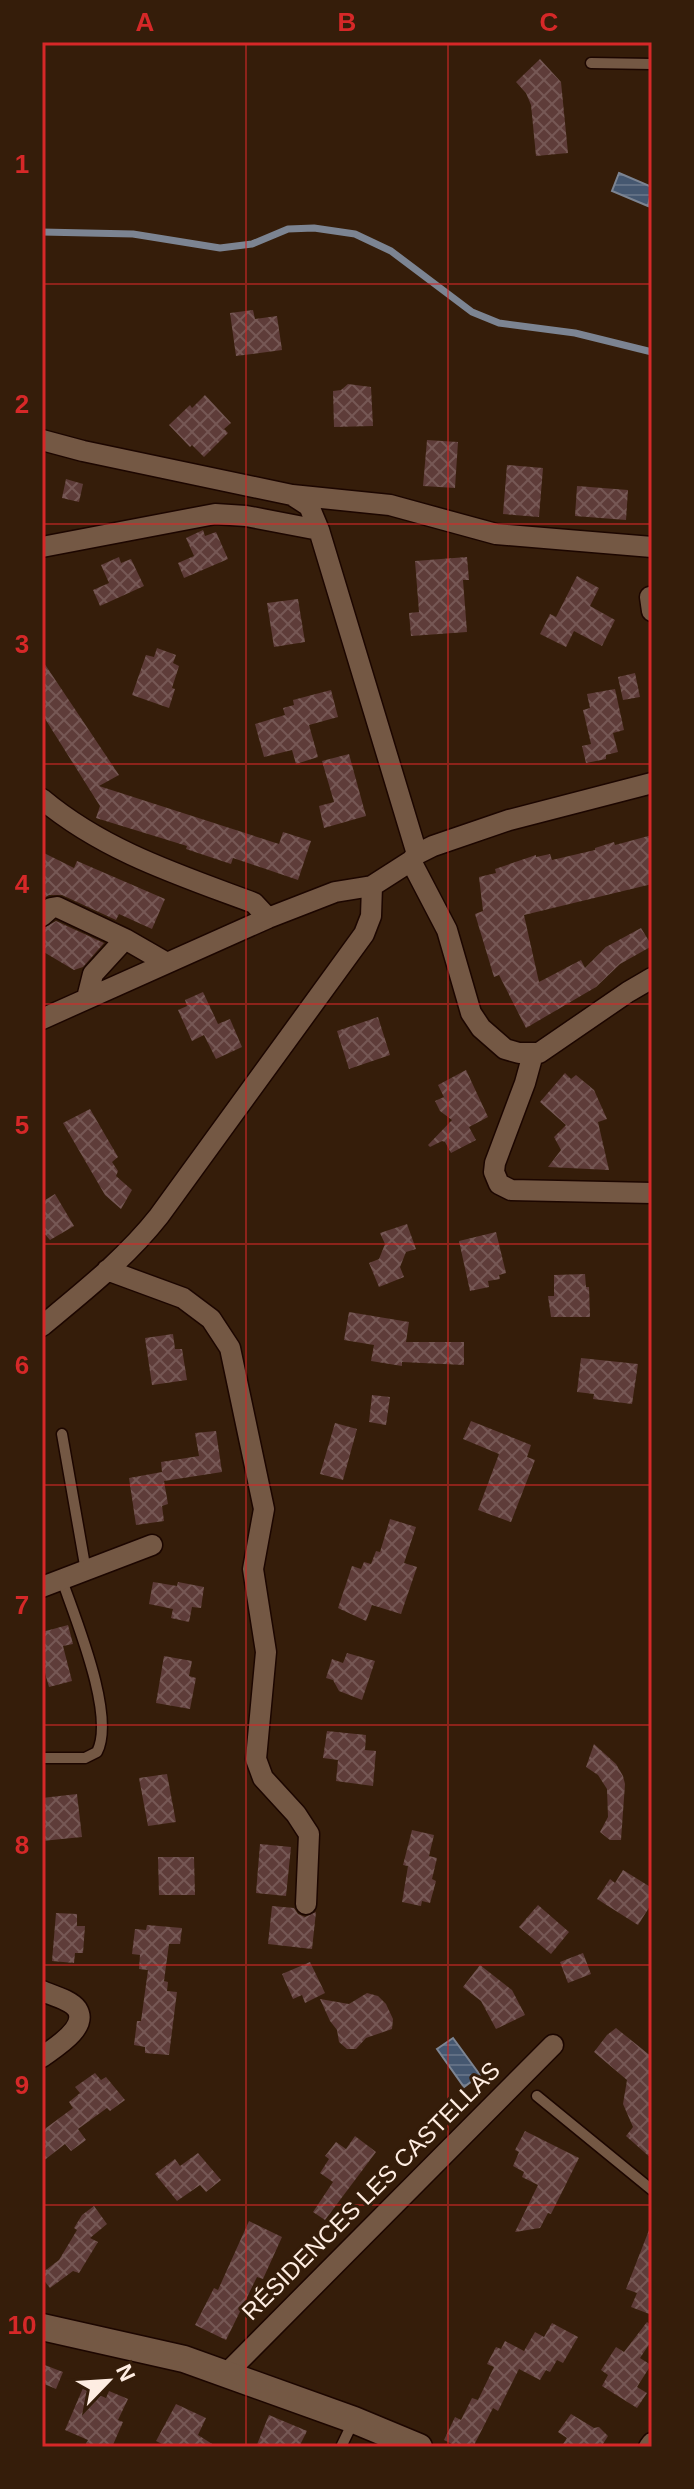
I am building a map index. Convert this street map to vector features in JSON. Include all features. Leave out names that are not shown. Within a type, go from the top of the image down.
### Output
[{"type":"street","points":[[42,440],[292,495],[390,505],[496,534],[652,547]]},
{"type":"street","points":[[292,495],[309,506],[319,530],[414,858],[447,930],[471,1013],[481,1028],[505,1049],[533,1054],[546,1049],[652,978]]},
{"type":"street","points":[[42,547],[215,514],[246,516],[319,530]]},
{"type":"street","points":[[42,1019],[268,918],[335,892],[372,886],[433,846],[509,820],[652,783]]},
{"type":"street","points":[[42,799],[82,830],[106,843],[146,862],[254,903],[268,918]]},
{"type":"street","points":[[42,1326],[145,1235],[341,969],[368,925],[373,905],[372,886]]},
{"type":"street","points":[[42,916],[49,909],[57,907],[165,962]]},
{"type":"street","points":[[87,998],[93,974],[125,939]]},
{"type":"street","points":[[533,1054],[495,1163],[494,1172],[499,1184],[511,1190],[652,1193]]},
{"type":"street","points":[[107,1270],[166,1291],[197,1307],[222,1333],[232,1356],[264,1509],[253,1569],[266,1652],[256,1759],[263,1778],[296,1814],[309,1834],[306,1904]]},
{"type":"street","points":[[52,1584],[152,1545]]},
{"type":"street","points":[[42,1991],[73,2005],[78,2010],[79,2019],[70,2036],[42,2057]]},
{"type":"street","name":"RÉSIDENCES LES CASTELLAS","points":[[226,2374],[553,2045]]},
{"type":"street","points":[[42,2327],[154,2351],[354,2420],[419,2447]]},
{"type":"lane","points":[[591,63],[652,64]]},
{"type":"lane","points":[[62,1434],[86,1571]]},
{"type":"lane","points":[[42,1758],[85,1758],[97,1752],[102,1735],[96,1685],[52,1584]]},
{"type":"lane","points":[[537,2096],[652,2190]]},
{"type":"lane","points":[[341,2447],[354,2420]]},
{"type":"water","points":[[619,173],[652,187],[648,206],[612,191]]},
{"type":"water","points":[[453,2038],[480,2075],[464,2087],[437,2049]]},
{"type":"building","points":[[540,59],[561,82],[568,153],[536,156],[531,105],[516,82]]},
{"type":"building","points":[[253,310],[255,319],[277,316],[282,350],[236,356],[230,313]]},
{"type":"building","points":[[348,384],[371,387],[373,426],[334,427],[333,391],[341,390]]},
{"type":"building","points":[[205,395],[231,423],[224,429],[228,433],[204,457],[169,425]]},
{"type":"building","points":[[427,440],[458,442],[455,488],[423,486]]},
{"type":"building","points":[[507,465],[543,468],[539,517],[503,514]]},
{"type":"building","points":[[66,479],[83,484],[79,502],[62,498]]},
{"type":"building","points":[[577,486],[628,490],[626,520],[575,516]]},
{"type":"building","points":[[203,530],[205,536],[216,532],[228,559],[184,578],[178,563],[194,556],[186,538]]},
{"type":"building","points":[[119,557],[121,563],[131,559],[144,586],[100,606],[93,590],[109,583],[101,565]]},
{"type":"building","points":[[467,557],[469,580],[463,580],[467,632],[411,636],[409,613],[419,612],[415,561]]},
{"type":"building","points":[[577,576],[599,588],[590,606],[615,620],[602,646],[574,631],[566,647],[540,634],[550,614],[556,617]]},
{"type":"building","points":[[298,599],[305,642],[274,647],[267,603]]},
{"type":"building","points":[[157,648],[176,655],[173,663],[179,666],[169,708],[132,695],[146,655],[154,657]]},
{"type":"building","points":[[42,660],[119,775],[99,786],[279,844],[283,832],[311,841],[298,880],[233,858],[231,864],[186,849],[187,846],[96,818],[100,806],[42,714]]},
{"type":"building","points":[[635,673],[640,697],[623,700],[618,677]]},
{"type":"building","points":[[615,689],[624,730],[613,733],[618,752],[606,755],[606,759],[586,763],[582,746],[591,744],[583,710],[590,708],[587,694]]},
{"type":"building","points":[[331,690],[338,717],[309,725],[318,757],[296,764],[292,750],[264,757],[255,724],[285,715],[283,708],[294,705],[293,700]]},
{"type":"building","points":[[349,754],[366,816],[324,828],[319,806],[334,802],[322,761]]},
{"type":"building","points":[[652,835],[652,884],[524,915],[539,982],[581,960],[585,968],[606,947],[641,928],[652,946],[620,964],[596,987],[526,1028],[499,975],[494,977],[475,914],[483,911],[479,877],[536,855],[550,854],[552,860],[614,842],[615,845]]},
{"type":"building","points":[[42,852],[74,868],[77,861],[165,899],[152,929],[119,914],[116,920],[62,895],[49,895],[42,899]]},
{"type":"building","points":[[56,921],[104,943],[83,967],[74,970],[42,951],[42,929]]},
{"type":"building","points":[[203,992],[218,1024],[230,1019],[242,1047],[216,1059],[204,1035],[192,1041],[178,1010],[187,1006],[185,1000]]},
{"type":"building","points":[[378,1017],[390,1055],[349,1069],[337,1031]]},
{"type":"building","points":[[466,1070],[488,1117],[469,1127],[476,1140],[451,1153],[442,1141],[430,1147],[428,1145],[452,1120],[440,1111],[435,1101],[444,1097],[438,1085]]},
{"type":"building","points":[[565,1073],[571,1079],[576,1075],[594,1090],[607,1119],[598,1122],[609,1170],[548,1167],[561,1150],[554,1137],[566,1125],[540,1102]]},
{"type":"building","points":[[90,1109],[118,1157],[112,1162],[118,1171],[116,1176],[132,1190],[121,1209],[105,1195],[63,1123]]},
{"type":"building","points":[[55,1194],[74,1226],[50,1240],[42,1231],[42,1202]]},
{"type":"building","points":[[407,1224],[416,1249],[406,1252],[400,1267],[404,1277],[379,1287],[369,1263],[379,1259],[385,1244],[380,1233]]},
{"type":"building","points":[[496,1232],[506,1273],[499,1275],[500,1279],[488,1281],[489,1287],[470,1291],[459,1241]]},
{"type":"building","points":[[585,1274],[586,1287],[589,1287],[590,1317],[551,1317],[548,1296],[554,1296],[554,1275]]},
{"type":"building","points":[[349,1312],[409,1322],[406,1342],[464,1342],[464,1365],[402,1362],[402,1366],[371,1361],[374,1345],[344,1340]]},
{"type":"building","points":[[173,1334],[175,1349],[182,1349],[187,1380],[152,1385],[145,1338]]},
{"type":"building","points":[[581,1358],[638,1364],[632,1404],[593,1399],[594,1394],[577,1392]]},
{"type":"building","points":[[372,1395],[390,1397],[386,1425],[369,1422]]},
{"type":"building","points":[[471,1421],[531,1445],[527,1457],[535,1460],[511,1522],[478,1510],[499,1454],[463,1439]]},
{"type":"building","points":[[335,1423],[357,1429],[343,1480],[320,1474]]},
{"type":"building","points":[[216,1431],[222,1472],[164,1481],[168,1504],[162,1506],[164,1521],[136,1525],[129,1478],[162,1472],[161,1462],[199,1456],[195,1433]]},
{"type":"building","points":[[390,1519],[416,1527],[404,1563],[417,1567],[401,1614],[372,1605],[366,1621],[338,1608],[352,1566],[361,1569],[364,1562],[371,1564],[376,1551],[380,1552]]},
{"type":"building","points":[[153,1582],[177,1586],[178,1582],[204,1587],[201,1608],[192,1607],[189,1622],[171,1618],[173,1609],[149,1604]]},
{"type":"building","points":[[68,1625],[73,1644],[63,1646],[72,1681],[49,1687],[42,1662],[42,1632]]},
{"type":"building","points":[[347,1653],[375,1661],[362,1700],[339,1691],[333,1680],[326,1678],[332,1659],[343,1663]]},
{"type":"building","points":[[164,1656],[192,1661],[189,1676],[196,1678],[190,1709],[156,1703]]},
{"type":"building","points":[[327,1731],[366,1735],[365,1750],[376,1751],[373,1786],[336,1781],[338,1760],[323,1758]]},
{"type":"building","points":[[594,1744],[616,1764],[623,1776],[621,1840],[610,1840],[600,1832],[608,1817],[607,1789],[598,1775],[586,1767]]},
{"type":"building","points":[[167,1774],[176,1822],[148,1826],[139,1778]]},
{"type":"building","points":[[77,1794],[82,1837],[42,1841],[42,1798]]},
{"type":"building","points":[[412,1830],[434,1835],[429,1856],[437,1858],[432,1879],[436,1881],[430,1903],[422,1901],[421,1906],[402,1902],[408,1866],[403,1865]]},
{"type":"building","points":[[260,1844],[291,1847],[286,1896],[256,1893]]},
{"type":"building","points":[[158,1857],[194,1857],[195,1895],[159,1895]]},
{"type":"building","points":[[623,1870],[652,1888],[652,1903],[638,1925],[597,1899],[610,1879],[615,1883]]},
{"type":"building","points":[[538,1905],[569,1932],[551,1954],[519,1927]]},
{"type":"building","points":[[272,1906],[294,1908],[305,1917],[316,1912],[312,1949],[268,1944]]},
{"type":"building","points":[[56,1913],[77,1914],[77,1926],[85,1926],[83,1953],[75,1953],[74,1963],[52,1961]]},
{"type":"building","points":[[147,1925],[182,1928],[180,1944],[169,1944],[164,1981],[168,1982],[167,1991],[177,1992],[169,2055],[145,2053],[145,2047],[134,2045],[137,2021],[141,2021],[148,1970],[139,1969],[140,1955],[132,1954],[135,1929],[146,1930]]},
{"type":"building","points":[[583,1953],[591,1974],[568,1983],[560,1962]]},
{"type":"building","points":[[310,1962],[325,1993],[305,2003],[302,1995],[293,1999],[282,1974]]},
{"type":"building","points":[[480,1965],[512,1990],[525,2015],[496,2029],[481,2001],[463,1987]]},
{"type":"building","points":[[367,1993],[378,1996],[386,2004],[393,2019],[392,2029],[366,2038],[356,2049],[347,2049],[339,2042],[337,2030],[320,1999],[349,2004]]},
{"type":"building","points":[[616,2028],[652,2057],[652,2159],[626,2136],[633,2127],[623,2104],[627,2080],[594,2052]]},
{"type":"building","points":[[95,2073],[101,2080],[106,2077],[125,2100],[110,2111],[107,2108],[78,2129],[86,2140],[71,2151],[65,2144],[42,2162],[42,2131],[73,2108],[69,2102],[80,2093],[75,2087]]},
{"type":"building","points":[[525,2131],[579,2158],[551,2214],[548,2213],[540,2228],[515,2232],[538,2185],[522,2177],[524,2172],[513,2166],[519,2152],[515,2150]]},
{"type":"building","points":[[355,2136],[376,2152],[325,2220],[313,2212],[333,2182],[320,2173],[329,2159],[325,2156],[336,2142],[346,2149]]},
{"type":"building","points":[[198,2153],[221,2180],[206,2192],[200,2185],[177,2201],[155,2174],[175,2159],[180,2166]]},
{"type":"building","points":[[94,2206],[107,2224],[90,2238],[98,2242],[79,2273],[73,2271],[50,2288],[42,2273],[59,2260],[82,2215]]},
{"type":"building","points":[[249,2221],[282,2237],[263,2279],[257,2277],[226,2340],[195,2325],[214,2288],[218,2290]]},
{"type":"building","points":[[651,2225],[652,2315],[631,2307],[637,2293],[626,2289]]},
{"type":"building","points":[[647,2322],[652,2326],[652,2340],[640,2358],[651,2365],[637,2387],[647,2393],[637,2408],[602,2386],[608,2375],[601,2370],[616,2347],[624,2352]]},
{"type":"building","points":[[552,2323],[578,2337],[563,2363],[557,2360],[550,2372],[546,2370],[540,2380],[519,2369],[498,2411],[493,2408],[473,2447],[458,2447],[444,2440],[455,2417],[461,2420],[472,2398],[478,2400],[494,2367],[487,2364],[496,2347],[501,2349],[505,2341],[524,2351],[535,2332],[544,2337]]},
{"type":"building","points":[[42,2364],[63,2372],[56,2389],[42,2383]]},
{"type":"building","points":[[83,2388],[106,2398],[109,2391],[128,2399],[118,2420],[123,2422],[112,2447],[84,2447],[88,2440],[65,2430]]},
{"type":"building","points":[[176,2404],[206,2418],[198,2435],[217,2447],[168,2447],[156,2441]]},
{"type":"building","points":[[571,2414],[594,2428],[599,2427],[608,2436],[601,2447],[561,2447],[567,2438],[558,2432]]},
{"type":"building","points":[[269,2415],[307,2431],[299,2447],[256,2447]]},
{"type":"waterway","points":[[42,232],[133,234],[220,248],[252,244],[288,229],[314,228],[355,234],[391,251],[472,312],[499,323],[575,333],[652,352]]}]
